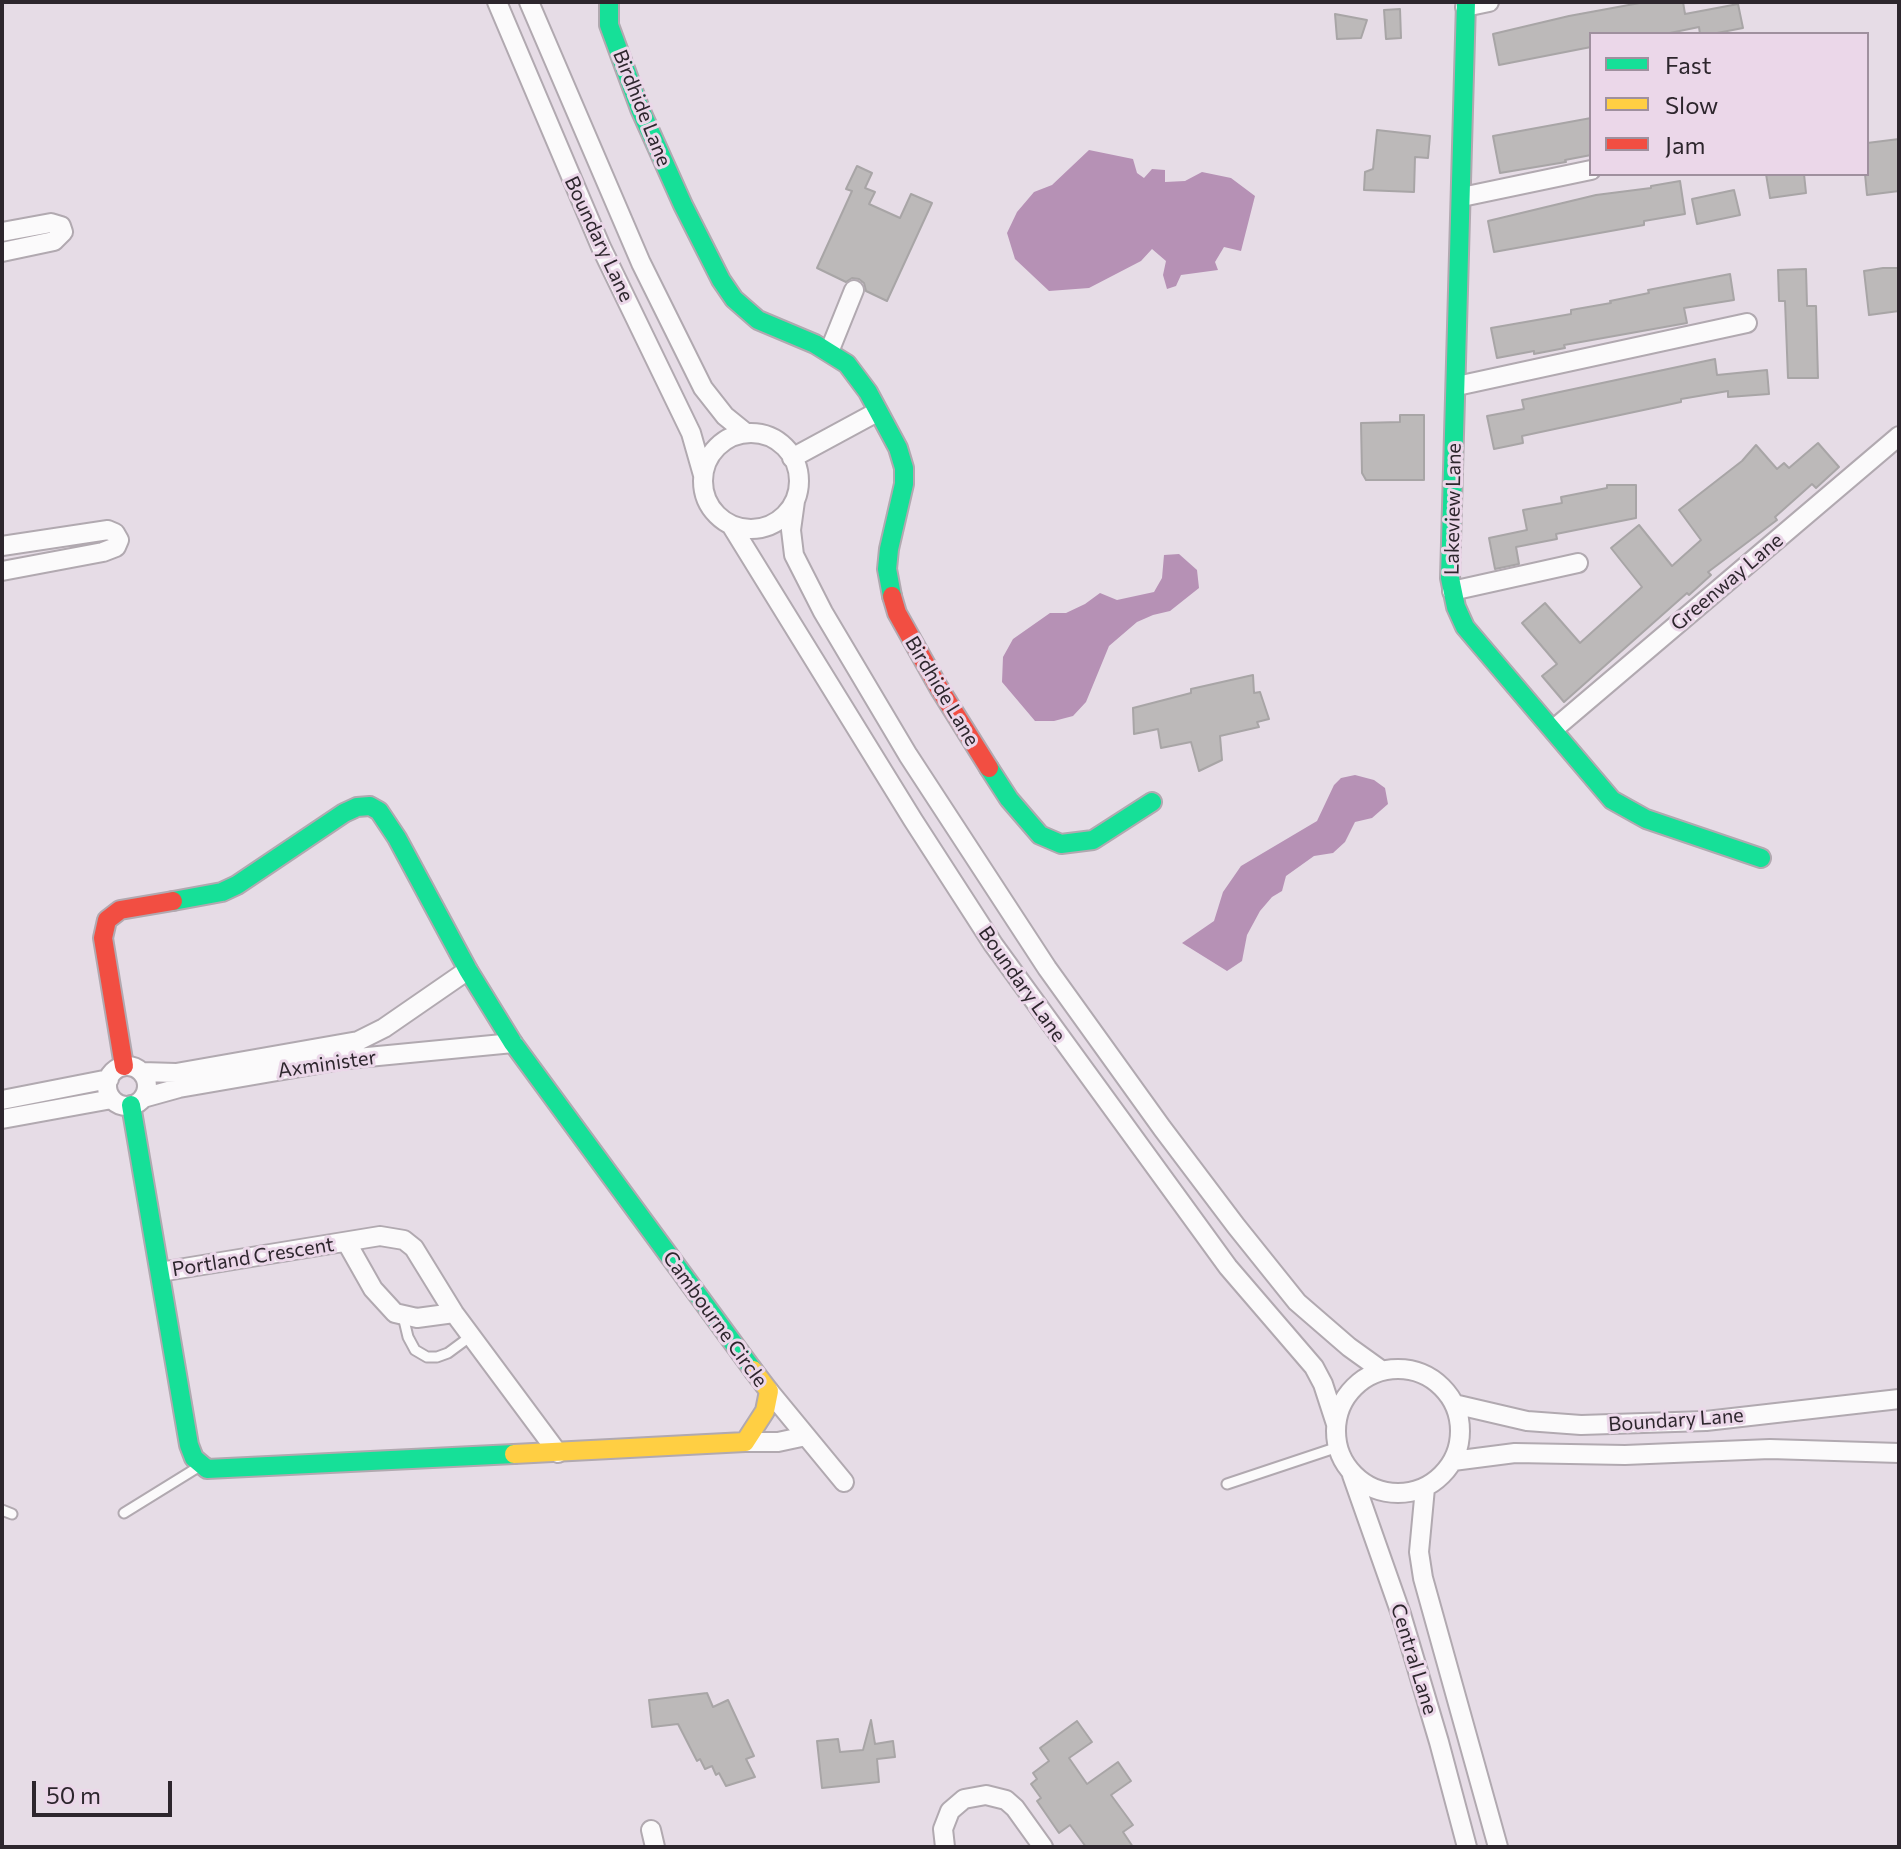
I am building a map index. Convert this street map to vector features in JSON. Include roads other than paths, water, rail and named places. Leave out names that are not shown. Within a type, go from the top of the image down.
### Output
[{"type":"street","name":"Boundary Lane","points":[[497,2],[601,247],[691,433],[703,475]]},
{"type":"street","name":"Boundary Lane","points":[[529,2],[641,263],[703,388],[725,416],[746,433]]},
{"type":"street","name":"Birdhide Lane","points":[[609,2],[609,25],[640,109],[721,280],[734,299],[758,320],[829,352],[847,364],[868,392],[898,448],[904,468],[902,497],[887,569],[897,613],[939,688],[1009,799],[1040,835],[1061,844],[1093,840],[1152,802]]},
{"type":"street","points":[[1466,4],[1489,2]]},
{"type":"street","name":"Lakeview Lane","points":[[1466,4],[1451,523],[1452,591],[1456,607],[1465,627],[1612,800],[1628,811],[1761,858]]},
{"type":"street","points":[[1462,197],[1589,170]]},
{"type":"street","points":[[2,232],[51,223],[61,226],[63,232],[54,241],[2,252]]},
{"type":"street","points":[[829,352],[854,290]]},
{"type":"street","points":[[1457,386],[1747,323]]},
{"type":"street","points":[[792,458],[877,412]]},
{"type":"street","points":[[746,433],[763,435],[778,442],[797,468],[799,485],[795,501],[787,514],[775,523],[745,529],[731,525],[709,505],[703,475],[717,447],[730,438],[746,433]]},
{"type":"street","name":"Greenway Lane","points":[[1554,729],[1899,436]]},
{"type":"street","name":"Boundary Lane","points":[[795,501],[791,530],[794,555],[823,612],[908,755],[1047,968],[1180,1152],[1297,1302],[1381,1370]]},
{"type":"street","name":"Boundary Lane","points":[[731,525],[993,944],[1228,1267],[1314,1367],[1336,1424]]},
{"type":"street","points":[[2,546],[108,530],[115,533],[119,540],[116,547],[103,552],[2,571]]},
{"type":"street","points":[[1452,591],[1578,563]]},
{"type":"street","name":"Cambourne Circle","points":[[124,1066],[103,938],[107,920],[120,910],[214,894],[237,885],[344,813],[357,807],[370,806],[379,811],[389,823],[468,970],[513,1043],[769,1391],[765,1411],[745,1442]]},
{"type":"street","name":"Axminister","points":[[142,1072],[176,1073],[358,1041],[384,1028],[468,970]]},
{"type":"street","name":"Axminister","points":[[137,1102],[179,1088],[347,1059],[513,1043]]},
{"type":"street","points":[[112,1099],[107,1086],[112,1073],[124,1066],[142,1072],[147,1085],[137,1102],[160,1272],[189,1445],[200,1466],[219,1470],[778,1442],[806,1436]]},
{"type":"street","points":[[2,1100],[109,1079]]},
{"type":"street","points":[[2,1119],[112,1099],[125,1105],[137,1102]]},
{"type":"street","name":"Portland Crescent","points":[[160,1272],[380,1236],[404,1240],[414,1248],[454,1313],[558,1453]]},
{"type":"street","name":"Portland Crescent","points":[[347,1243],[373,1289],[395,1313],[403,1316]]},
{"type":"street","points":[[403,1316],[417,1318],[454,1313]]},
{"type":"street","points":[[1403,1368],[1424,1374],[1442,1386],[1454,1404],[1460,1423],[1459,1443],[1453,1461],[1441,1477],[1425,1488],[1406,1493],[1386,1493],[1352,1475],[1340,1457],[1337,1414],[1347,1394],[1362,1379],[1381,1370],[1403,1368]]},
{"type":"street","points":[[769,1391],[844,1482]]},
{"type":"street","name":"Boundary Lane","points":[[1454,1404],[1536,1422],[1581,1425],[1706,1421],[1899,1399]]},
{"type":"street","name":"Boundary Lane","points":[[1453,1461],[1515,1453],[1625,1455],[1770,1449],[1899,1453]]},
{"type":"street","name":"Central Lane","points":[[1352,1475],[1401,1614],[1467,1847]]},
{"type":"street","name":"Central Lane","points":[[1425,1488],[1419,1552],[1423,1578],[1498,1847]]},
{"type":"street","points":[[945,1847],[943,1829],[950,1811],[964,1799],[986,1795],[1006,1800],[1015,1808],[1043,1847]]},
{"type":"lane","points":[[403,1316],[415,1350],[427,1357],[448,1353],[471,1336]]},
{"type":"lane","points":[[1227,1484],[1338,1447]]},
{"type":"lane","points":[[124,1513],[200,1466]]}]
